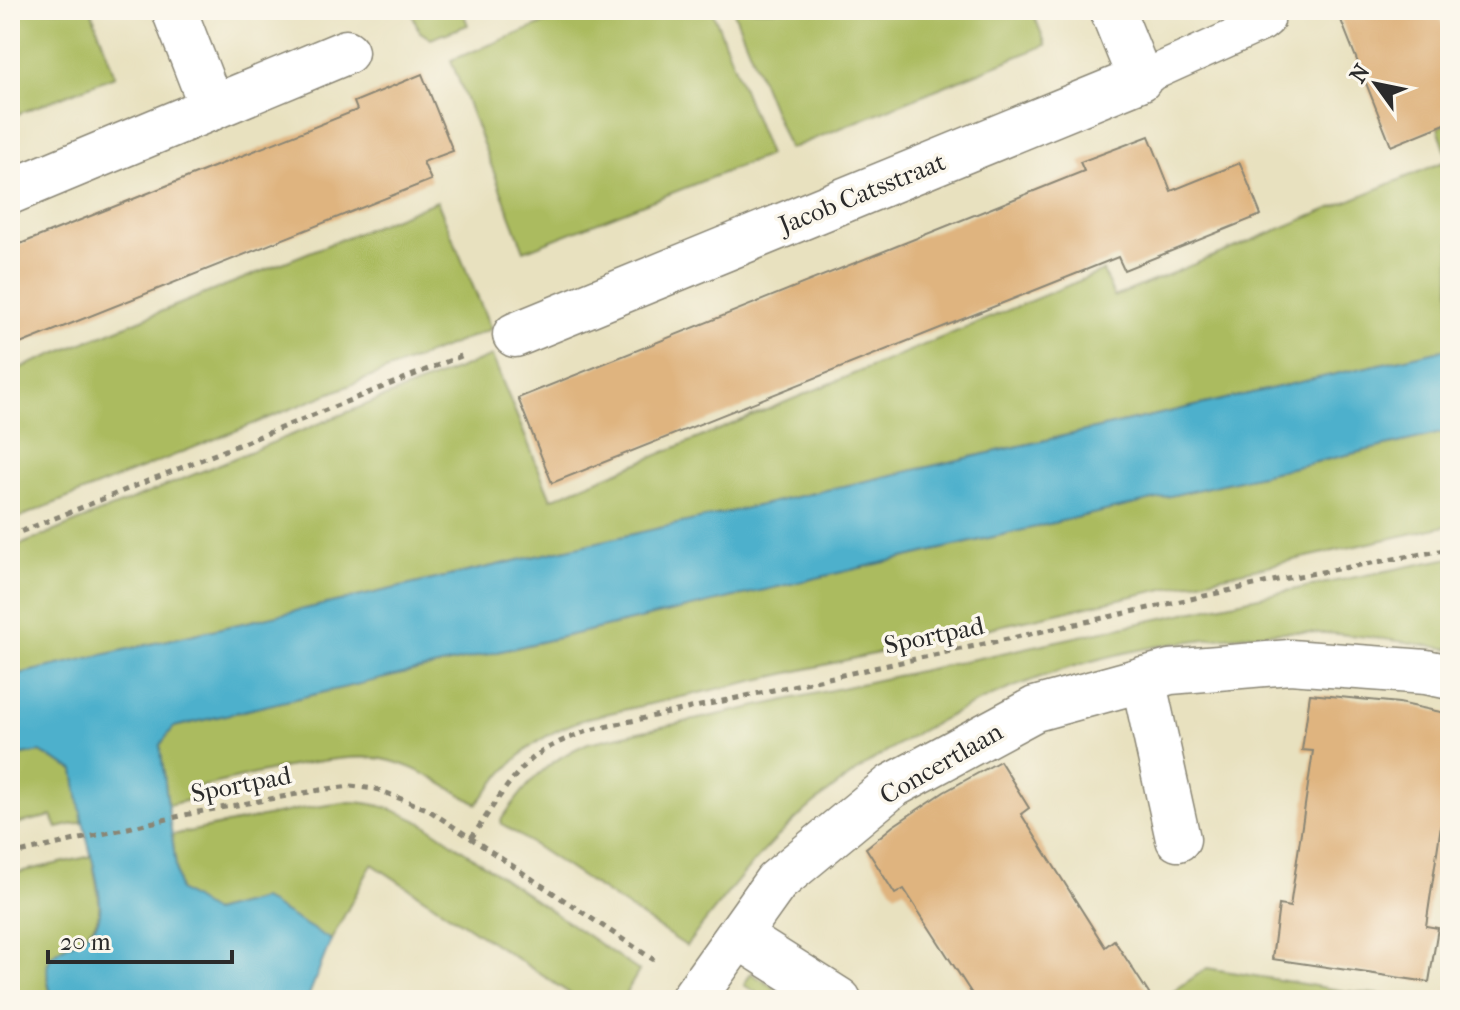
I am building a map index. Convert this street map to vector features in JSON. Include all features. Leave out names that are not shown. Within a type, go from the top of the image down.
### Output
[{"type":"street","points":[[174,10],[212,108]]},
{"type":"street","points":[[1112,10],[1140,79]]},
{"type":"street","points":[[10,192],[346,52]]},
{"type":"street","name":"Jacob Catsstraat","points":[[515,335],[1140,79]]},
{"type":"street","name":"Concertlaan","points":[[695,995],[776,882],[892,786],[1035,709],[1170,672],[1290,662],[1426,672],[1450,677]]},
{"type":"street","points":[[1143,679],[1178,839]]},
{"type":"street","points":[[738,936],[839,1000]]},
{"type":"lane","points":[[1140,79],[1262,24],[1267,20],[1265,10]]},
{"type":"path","points":[[10,536],[515,335]]},
{"type":"path","name":"Sportpad","points":[[471,838],[533,758],[563,740],[590,730],[1282,579],[1450,549]]},
{"type":"path","name":"Sportpad","points":[[10,855],[198,812],[350,786],[376,789],[427,809],[695,995]]},
{"type":"green space","points":[[10,10],[91,10],[115,76],[10,117]]},
{"type":"green space","points":[[411,10],[462,10],[468,25],[431,39],[419,31]]},
{"type":"green space","points":[[578,10],[712,10],[769,155],[524,251],[451,60]]},
{"type":"green space","points":[[733,10],[1032,10],[1046,45],[789,149]]},
{"type":"green space","points":[[1450,123],[1450,348],[10,676],[10,549],[380,399],[492,356],[551,499],[1103,271],[1114,297],[1448,160],[1438,127]]},
{"type":"green space","points":[[437,201],[491,329],[10,521],[10,372]]},
{"type":"green space","points":[[1450,431],[1450,525],[592,717],[540,740],[514,761],[477,804],[407,766],[382,759],[362,758],[315,762],[194,788],[194,799],[168,805],[160,745],[174,727]]},
{"type":"green space","points":[[1450,558],[1450,649],[1394,640],[1292,632],[1181,642],[1067,668],[959,711],[858,770],[793,821],[760,855],[686,946],[502,824],[501,820],[538,774],[588,743]]},
{"type":"green space","points":[[40,752],[74,770],[83,822],[57,828],[52,816],[10,825],[10,757]]},
{"type":"green space","points":[[350,802],[389,809],[426,825],[639,971],[622,1000],[580,1000],[372,864],[331,940],[262,899],[212,912],[179,890],[172,835]]},
{"type":"green space","points":[[92,856],[98,914],[87,932],[57,952],[47,978],[52,1000],[10,1000],[10,874]]},
{"type":"green space","points":[[1207,968],[1345,991],[1432,1000],[1161,1000]]},
{"type":"green space","points":[[751,973],[793,1000],[768,1000],[744,985]]},
{"type":"water","points":[[1450,348],[1450,431],[174,727],[160,745],[179,890],[213,912],[262,899],[331,940],[307,1000],[52,1000],[48,963],[59,950],[92,930],[100,912],[99,892],[74,770],[40,752],[10,757],[10,676]]},
{"type":"building","points":[[1337,10],[1437,10],[1450,43],[1450,122],[1391,146]]},
{"type":"building","points":[[422,74],[453,151],[423,162],[431,180],[10,348],[10,248],[357,110],[354,102]]},
{"type":"building","points":[[1149,136],[1171,191],[1240,163],[1261,215],[1124,270],[1118,257],[552,483],[518,398],[1084,171],[1080,162]]},
{"type":"building","points":[[1310,694],[1399,703],[1450,714],[1450,765],[1426,926],[1438,928],[1429,982],[1272,959],[1279,905],[1290,907],[1313,751],[1302,750]]},
{"type":"building","points":[[1000,761],[1029,808],[1021,814],[1105,947],[1114,940],[1153,1000],[976,1000],[904,889],[895,894],[866,848],[944,792]]}]
